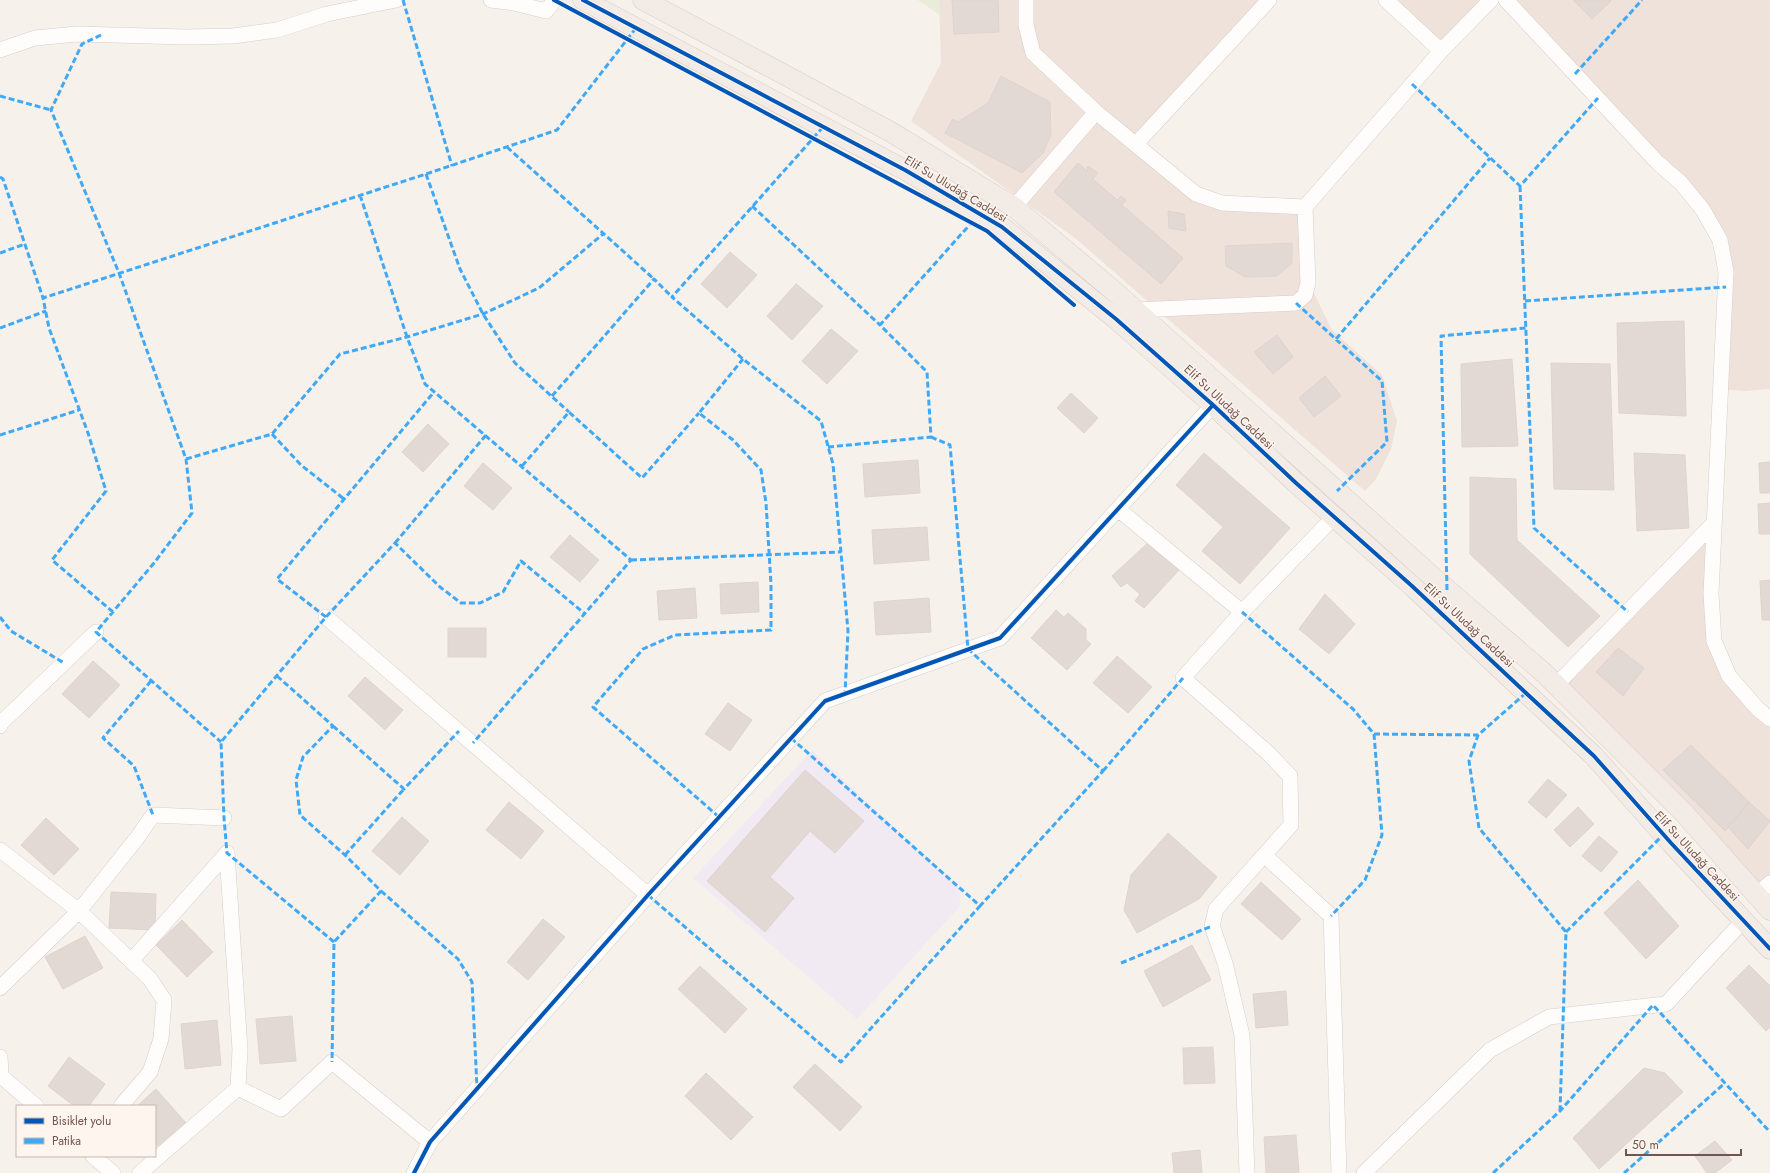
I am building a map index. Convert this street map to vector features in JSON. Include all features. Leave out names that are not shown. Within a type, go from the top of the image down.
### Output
[{"type":"main road","name":"Elif Su Uludağ Caddesi","points":[[582,0],[905,170],[1002,227],[1116,319],[1213,405],[1334,517],[1412,586],[1594,756],[1671,843],[1770,949]]},
{"type":"main road","name":"Elif Su Uludağ Caddesi","points":[[643,0],[891,132],[1014,207],[1135,310],[1435,579],[1556,685],[1684,813],[1763,889],[1770,910]]},
{"type":"street","points":[[0,50],[35,38],[77,34],[186,38],[233,36],[277,30],[327,14],[396,0]]},
{"type":"street","points":[[491,0],[514,3],[546,11],[555,0]]},
{"type":"street","points":[[1026,0],[1026,25],[1033,53],[1096,112],[1196,194],[1222,203],[1305,207]]},
{"type":"street","points":[[1136,144],[1269,0]]},
{"type":"street","points":[[1386,0],[1441,51]]},
{"type":"street","points":[[1135,310],[1296,303],[1305,295],[1308,283],[1305,207],[1441,51],[1491,0]]},
{"type":"street","points":[[1506,0],[1658,163],[1681,183],[1703,210],[1720,240],[1726,272],[1711,594],[1714,642],[1729,676],[1757,708],[1770,719]]},
{"type":"street","points":[[1014,207],[1096,112]]},
{"type":"street","points":[[414,1173],[430,1142],[648,895],[825,701],[1000,638],[1213,405]]},
{"type":"street","points":[[1118,509],[1242,612]]},
{"type":"street","points":[[1248,1173],[1242,1035],[1225,963],[1212,926],[1216,909],[1291,825],[1290,776],[1268,753],[1183,678],[1242,612],[1334,517]]},
{"type":"street","points":[[1556,685],[1714,524]]},
{"type":"street","points":[[326,617],[648,895]]},
{"type":"street","points":[[0,726],[1,723],[96,632]]},
{"type":"street","points":[[0,988],[79,911],[137,838],[153,815],[224,818]]},
{"type":"street","points":[[0,850],[79,911],[132,960],[150,979],[164,1000],[161,1039],[150,1072],[122,1105]]},
{"type":"street","points":[[132,960],[227,853],[240,1050],[238,1088],[140,1173]]},
{"type":"street","points":[[1264,855],[1331,916],[1339,1173]]},
{"type":"street","points":[[1364,1173],[1490,1050],[1549,1017],[1666,1004],[1743,921]]},
{"type":"street","points":[[0,1057],[1,1076],[35,1105]]},
{"type":"street","points":[[238,1088],[281,1109],[332,1062],[430,1142]]},
{"type":"street","points":[[94,1157],[113,1173]]},
{"type":"shaded area","points":[[939,0],[1269,0],[1137,143],[1196,194],[1305,207],[1309,283],[1332,330],[1382,375],[1397,421],[1391,449],[1376,479],[1365,491],[1075,238],[911,121],[941,63]]},
{"type":"shaded area","points":[[1386,0],[1491,0],[1441,51]]},
{"type":"shaded area","points":[[1503,0],[1770,0],[1770,389],[1744,391],[1721,389],[1720,240],[1681,183]]},
{"type":"shaded area","points":[[1714,523],[1711,594],[1729,676],[1770,719],[1770,883],[1757,895],[1556,685]]},
{"type":"shaded area","points":[[812,750],[958,887],[961,905],[857,1019],[693,878]]},
{"type":"green space","points":[[918,0],[939,0],[940,15]]},
{"type":"building","points":[[952,0],[998,0],[999,32],[954,34]]},
{"type":"building","points":[[1573,0],[1610,0],[1611,1],[1592,19]]},
{"type":"building","points":[[1001,76],[1050,102],[1051,134],[1043,153],[1022,173],[945,133],[953,119],[958,122],[988,103]]},
{"type":"building","points":[[1078,163],[1087,171],[1088,166],[1098,173],[1093,179],[1117,200],[1121,196],[1126,200],[1122,205],[1183,258],[1161,284],[1054,192]]},
{"type":"building","points":[[1168,211],[1184,214],[1186,231],[1169,228]]},
{"type":"building","points":[[1292,243],[1292,263],[1277,276],[1245,277],[1226,266],[1225,246]]},
{"type":"building","points":[[730,252],[757,275],[727,308],[701,284]]},
{"type":"building","points":[[796,284],[823,306],[792,340],[767,316]]},
{"type":"building","points":[[1684,321],[1686,416],[1619,413],[1617,323]]},
{"type":"building","points":[[831,329],[858,351],[827,384],[802,361]]},
{"type":"building","points":[[1277,335],[1293,357],[1273,374],[1254,352]]},
{"type":"building","points":[[1512,359],[1518,446],[1462,447],[1461,364]]},
{"type":"building","points":[[1551,363],[1610,364],[1614,490],[1554,489]]},
{"type":"building","points":[[1325,376],[1341,396],[1314,417],[1299,398]]},
{"type":"building","points":[[1071,393],[1098,418],[1084,433],[1057,408]]},
{"type":"building","points":[[428,424],[449,444],[423,472],[402,452]]},
{"type":"building","points":[[1204,453],[1290,528],[1240,584],[1202,551],[1223,527],[1176,485]]},
{"type":"building","points":[[1634,453],[1685,455],[1689,528],[1637,531]]},
{"type":"building","points":[[918,460],[920,493],[865,497],[863,464]]},
{"type":"building","points":[[1770,462],[1770,493],[1760,493],[1759,463]]},
{"type":"building","points":[[483,463],[512,488],[493,510],[464,486]]},
{"type":"building","points":[[1470,477],[1516,479],[1517,540],[1600,616],[1568,647],[1470,554]]},
{"type":"building","points":[[1770,503],[1770,534],[1759,534],[1758,504]]},
{"type":"building","points":[[927,527],[929,560],[874,564],[872,530]]},
{"type":"building","points":[[570,535],[599,560],[580,582],[550,557]]},
{"type":"building","points":[[1151,540],[1181,568],[1144,608],[1135,601],[1140,594],[1127,583],[1121,587],[1112,576]]},
{"type":"building","points":[[1770,580],[1770,620],[1762,620],[1760,581]]},
{"type":"building","points":[[758,582],[759,612],[721,614],[720,584]]},
{"type":"building","points":[[695,588],[697,618],[659,620],[657,591]]},
{"type":"building","points":[[1325,594],[1355,624],[1329,654],[1299,629]]},
{"type":"building","points":[[929,598],[931,632],[876,635],[874,602]]},
{"type":"building","points":[[1056,610],[1064,617],[1068,613],[1086,629],[1086,640],[1091,644],[1067,670],[1031,638]]},
{"type":"building","points":[[448,628],[486,628],[486,657],[448,657]]},
{"type":"building","points":[[1618,648],[1644,668],[1623,696],[1596,672]]},
{"type":"building","points":[[1117,656],[1152,687],[1128,713],[1093,683]]},
{"type":"building","points":[[93,661],[120,685],[89,718],[62,694]]},
{"type":"building","points":[[365,677],[403,710],[385,730],[348,696]]},
{"type":"building","points":[[728,703],[752,720],[730,751],[705,734]]},
{"type":"building","points":[[1691,745],[1749,802],[1725,831],[1663,770]]},
{"type":"building","points":[[805,770],[864,821],[835,853],[810,831],[770,877],[794,898],[765,932],[707,881]]},
{"type":"building","points":[[1548,779],[1567,795],[1546,818],[1528,802]]},
{"type":"building","points":[[509,802],[544,831],[521,859],[486,830]]},
{"type":"building","points":[[1749,802],[1770,821],[1748,849],[1728,827]]},
{"type":"building","points":[[1578,807],[1594,824],[1570,847],[1554,830]]},
{"type":"building","points":[[402,817],[429,841],[400,875],[372,851]]},
{"type":"building","points":[[46,818],[79,849],[54,875],[21,845]]},
{"type":"building","points":[[1168,833],[1217,877],[1199,899],[1137,933],[1124,910],[1131,875]]},
{"type":"building","points":[[1599,836],[1618,852],[1601,872],[1582,856]]},
{"type":"building","points":[[1638,880],[1679,926],[1646,959],[1604,913]]},
{"type":"building","points":[[1261,882],[1301,919],[1282,940],[1241,904]]},
{"type":"building","points":[[111,892],[156,894],[155,930],[109,928]]},
{"type":"building","points":[[543,919],[565,937],[528,980],[507,962]]},
{"type":"building","points":[[182,920],[213,952],[187,977],[156,945]]},
{"type":"building","points":[[85,936],[103,968],[63,989],[45,957]]},
{"type":"building","points":[[1192,945],[1211,980],[1163,1007],[1144,971]]},
{"type":"building","points":[[1749,965],[1770,986],[1770,1027],[1766,1031],[1726,988]]},
{"type":"building","points":[[700,966],[747,1009],[725,1033],[678,989]]},
{"type":"building","points":[[1286,991],[1288,1025],[1256,1028],[1253,994]]},
{"type":"building","points":[[292,1016],[296,1061],[260,1064],[256,1019]]},
{"type":"building","points":[[217,1020],[221,1065],[185,1069],[181,1024]]},
{"type":"building","points":[[1213,1047],[1215,1083],[1184,1084],[1183,1048]]},
{"type":"building","points":[[69,1057],[105,1084],[90,1105],[73,1105],[48,1086]]},
{"type":"building","points":[[815,1064],[862,1107],[840,1131],[793,1087]]},
{"type":"building","points":[[1644,1068],[1665,1073],[1683,1092],[1599,1169],[1573,1138]]},
{"type":"building","points":[[706,1073],[753,1117],[731,1140],[685,1096]]},
{"type":"building","points":[[156,1089],[186,1123],[159,1147],[156,1143],[156,1105],[138,1105]]},
{"type":"building","points":[[1296,1135],[1299,1173],[1266,1173],[1264,1137]]},
{"type":"building","points":[[1715,1141],[1732,1160],[1715,1173],[1707,1173],[1695,1156]]},
{"type":"building","points":[[1200,1150],[1202,1173],[1174,1173],[1172,1153]]},
{"type":"marked path","points":[[403,0],[452,166]]},
{"type":"marked path","points":[[1575,74],[1642,0]]},
{"type":"marked path","points":[[113,612],[52,560],[106,491],[88,433],[49,328],[43,298],[557,130],[636,28]]},
{"type":"marked path","points":[[101,35],[82,44],[51,110],[119,273],[186,459],[192,513],[154,563],[96,632],[221,742]]},
{"type":"marked path","points":[[1412,84],[1520,186],[1598,98]]},
{"type":"marked path","points":[[0,96],[51,110]]},
{"type":"marked path","points":[[823,127],[672,297],[743,359],[821,421],[833,464],[848,631],[845,693]]},
{"type":"marked path","points":[[507,147],[654,279]]},
{"type":"marked path","points":[[1336,339],[1490,158]]},
{"type":"marked path","points":[[426,174],[460,269],[483,314],[515,363],[569,412]]},
{"type":"marked path","points":[[0,177],[3,179],[43,298]]},
{"type":"marked path","points":[[1520,186],[1534,528],[1628,612]]},
{"type":"marked path","points":[[360,195],[407,337],[425,384],[631,560],[473,743]]},
{"type":"marked path","points":[[752,206],[880,325]]},
{"type":"marked path","points":[[828,447],[931,437],[927,372],[880,325],[973,221]]},
{"type":"marked path","points":[[186,459],[272,434],[340,354],[407,337],[483,314],[539,288],[603,234]]},
{"type":"marked path","points":[[0,253],[25,244]]},
{"type":"marked path","points":[[552,396],[654,279],[672,297]]},
{"type":"marked path","points":[[1525,301],[1726,287]]},
{"type":"marked path","points":[[1296,303],[1382,381],[1387,442],[1337,491]]},
{"type":"marked path","points":[[0,328],[46,311]]},
{"type":"marked path","points":[[1447,590],[1441,336],[1526,328]]},
{"type":"marked path","points":[[719,817],[593,707],[643,649],[675,635],[771,630],[771,584],[766,503],[761,470],[733,440],[699,413],[743,359]]},
{"type":"marked path","points":[[326,617],[277,579],[434,392]]},
{"type":"marked path","points":[[0,435],[79,410]]},
{"type":"marked path","points":[[522,466],[569,412],[642,478],[699,413]]},
{"type":"marked path","points":[[272,434],[301,465],[344,499]]},
{"type":"marked path","points":[[395,543],[486,435]]},
{"type":"marked path","points":[[931,437],[950,445],[968,649],[1103,771],[980,906]]},
{"type":"marked path","points":[[334,942],[227,853],[221,742],[326,617],[395,543],[440,587],[461,603],[480,603],[503,592],[521,561],[584,613]]},
{"type":"marked path","points":[[631,560],[841,552]]},
{"type":"marked path","points":[[1242,612],[1353,709],[1374,734],[1382,835],[1365,880],[1331,916]]},
{"type":"marked path","points":[[0,617],[11,631],[64,663]]},
{"type":"marked path","points":[[277,676],[333,726],[303,757],[296,780],[300,815],[345,855],[381,891],[334,942],[332,1062]]},
{"type":"marked path","points":[[1103,771],[1183,678]]},
{"type":"marked path","points":[[151,681],[103,738],[134,766],[153,815]]},
{"type":"marked path","points":[[1526,693],[1478,735],[1469,761],[1479,828],[1566,932],[1560,1111]]},
{"type":"marked path","points":[[333,726],[404,789],[459,731]]},
{"type":"marked path","points":[[1374,734],[1478,735]]},
{"type":"marked path","points":[[648,895],[841,1062],[980,906],[791,738]]},
{"type":"marked path","points":[[345,855],[404,789]]},
{"type":"marked path","points":[[1566,932],[1663,835]]},
{"type":"marked path","points":[[381,891],[458,959],[472,982],[477,1088]]},
{"type":"marked path","points":[[1121,963],[1212,926]]},
{"type":"marked path","points":[[1493,1173],[1560,1111],[1653,1005],[1770,1132]]},
{"type":"marked path","points":[[1624,1173],[1725,1083]]},
{"type":"cycle path","points":[[554,0],[987,231],[1074,305]]},
{"type":"cycle path","points":[[583,0],[905,170],[1002,227],[1116,319],[1213,405],[1296,483],[1412,586],[1594,756],[1671,843],[1770,949]]},
{"type":"cycle path","points":[[414,1173],[430,1142],[648,895],[825,701],[1000,638],[1213,405]]}]
